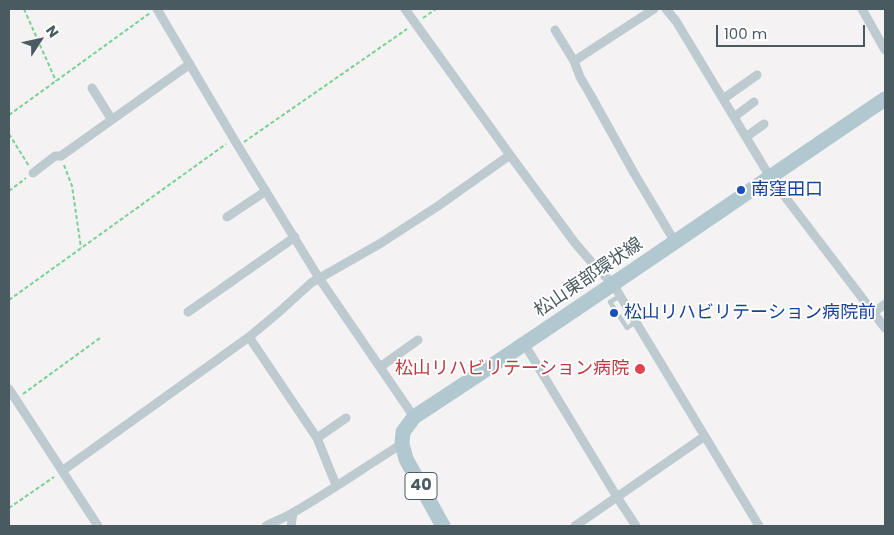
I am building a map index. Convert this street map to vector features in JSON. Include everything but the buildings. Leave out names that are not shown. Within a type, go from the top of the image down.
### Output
[{"type":"main road","name":"松山東部環状線","points":[[402,444],[403,432],[414,417],[525,345],[617,290],[675,242],[885,99]]},
{"type":"main road","name":"40","points":[[402,444],[406,459],[443,526]]},
{"type":"street","points":[[157,9],[319,278],[414,417]]},
{"type":"street","points":[[405,9],[575,243],[617,290],[759,526]]},
{"type":"street","points":[[574,61],[654,9]]},
{"type":"street","points":[[666,9],[676,21],[770,177],[885,328]]},
{"type":"street","points":[[862,9],[885,50]]},
{"type":"street","points":[[555,30],[574,61],[580,77],[634,173],[675,242]]},
{"type":"street","points":[[33,173],[55,156],[61,156],[190,64]]},
{"type":"street","points":[[723,99],[757,75]]},
{"type":"street","points":[[92,88],[112,120]]},
{"type":"street","points":[[734,117],[754,102]]},
{"type":"street","points":[[746,137],[764,124]]},
{"type":"street","points":[[62,471],[249,337],[311,283],[381,243],[438,206],[510,155]]},
{"type":"street","points":[[227,217],[266,191]]},
{"type":"street","points":[[188,312],[294,237]]},
{"type":"street","points":[[874,313],[885,304]]},
{"type":"street","points":[[249,337],[317,438],[336,485]]},
{"type":"street","points":[[380,367],[418,340]]},
{"type":"street","points":[[525,345],[636,526]]},
{"type":"street","points":[[9,389],[98,526]]},
{"type":"street","points":[[317,438],[346,418]]},
{"type":"street","points":[[575,526],[705,436]]},
{"type":"street","points":[[266,526],[292,513],[402,444]]},
{"type":"street","points":[[291,526],[292,513]]},
{"type":"path","points":[[24,9],[56,81]]},
{"type":"path","points":[[9,115],[157,9]]},
{"type":"path","points":[[9,300],[81,248],[236,142],[436,9]]},
{"type":"path","points":[[9,134],[33,173],[9,191]]},
{"type":"path","points":[[61,156],[72,186],[81,248]]},
{"type":"path","points":[[15,399],[100,338]]},
{"type":"path","points":[[9,508],[62,471]]},
{"type":"place","name":"南窪田口","points":[[741,190]]},
{"type":"place","name":"松山リハビリテーション病院前","points":[[614,313]]},
{"type":"place","name":"松山リハビリテーション病院","points":[[640,369]]}]
